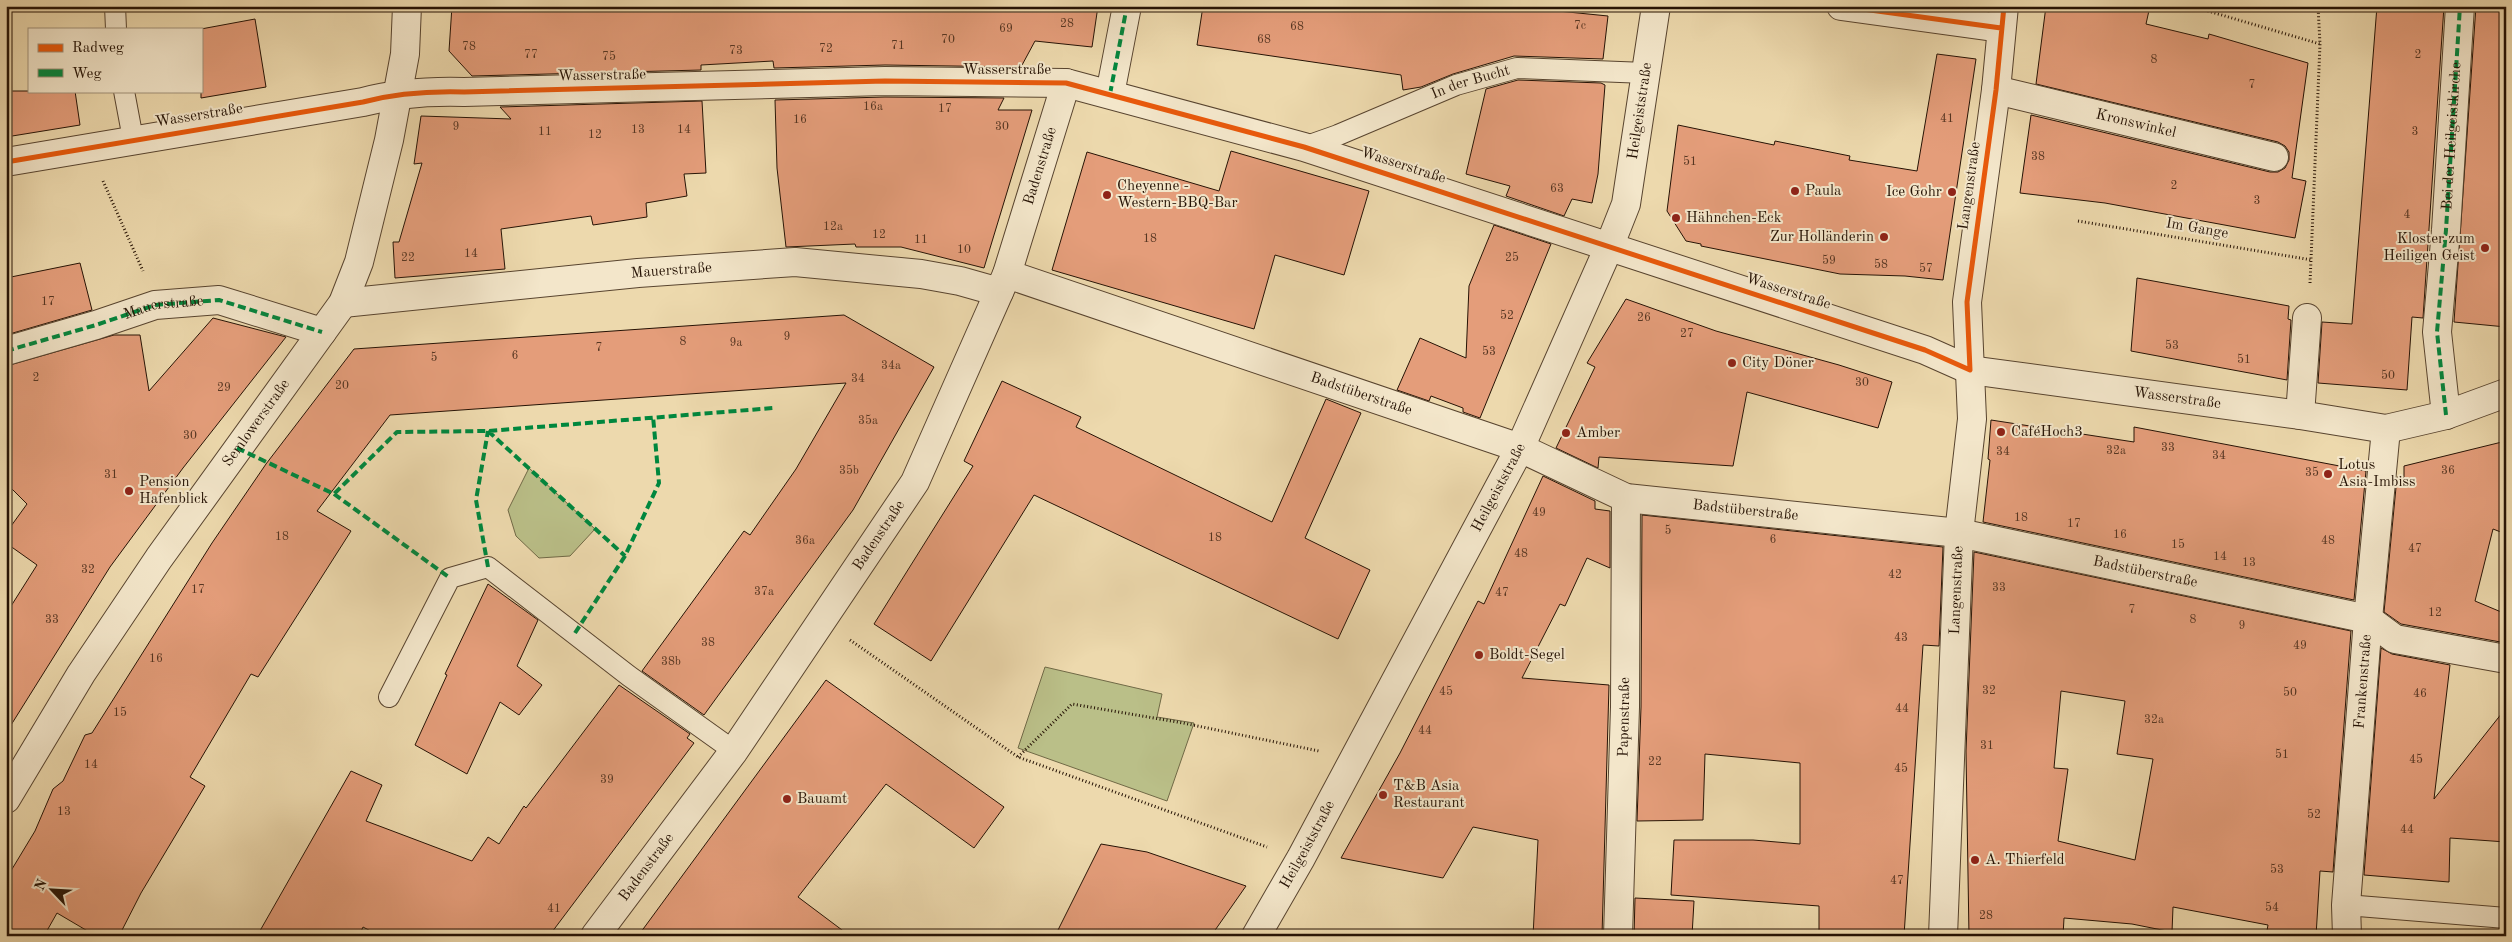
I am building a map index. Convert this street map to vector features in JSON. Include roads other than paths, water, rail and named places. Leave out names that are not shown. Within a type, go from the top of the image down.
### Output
[{"type":"street","name":"Semlowerstraße","points":[[6,799],[81,674],[159,558],[342,303],[359,262],[375,202],[405,54],[407,6]]},
{"type":"street","points":[[1110,94],[1127,6]]},
{"type":"street","name":"Heilgeiststraße","points":[[1256,936],[1354,759],[1520,448],[1610,247],[1626,204],[1656,6]]},
{"type":"street","points":[[1842,6],[2002,17]]},
{"type":"street","name":"Bei der Heilgeistkirche","points":[[2446,416],[2437,332],[2446,230],[2460,6]]},
{"type":"street","name":"Langenstraße","points":[[1943,936],[1959,533],[1972,419],[1967,302],[1996,90],[2002,17]]},
{"type":"street","name":"Wasserstraße","points":[[6,162],[133,139],[363,102],[397,94],[885,81],[1066,83],[1304,147],[1925,350],[1970,370],[2300,415],[2386,429],[2446,416],[2506,393]]},
{"type":"street","name":"Badenstraße","points":[[595,936],[734,751],[915,482],[1003,283],[1066,83]]},
{"type":"street","name":"Kronswinkel","points":[[1996,90],[2274,157]]},
{"type":"street","name":"Mauerstraße","points":[[342,303],[638,273],[795,262],[856,266],[960,281],[1003,283]]},
{"type":"street","name":"Badstüberstraße","points":[[1003,283],[1520,448],[1626,498],[1959,533],[2368,618],[2395,639],[2506,659]]},
{"type":"street","name":"Mauerstraße","points":[[6,351],[96,325],[156,305],[219,300],[322,332]]},
{"type":"street","points":[[2300,415],[2306,318]]},
{"type":"street","name":"Frankenstraße","points":[[2347,936],[2346,905],[2368,618],[2386,429]]},
{"type":"street","name":"Papenstraße","points":[[1618,936],[1625,707],[1626,498]]},
{"type":"lane","points":[[115,6],[116,28]]},
{"type":"lane","name":"In der Bucht","points":[[1304,147],[1338,135],[1456,85],[1517,68],[1646,73]]},
{"type":"lane","points":[[124,92],[133,139]]},
{"type":"lane","points":[[389,697],[450,578],[488,567],[629,676],[734,751]]},
{"type":"lane","points":[[2346,905],[2506,918]]},
{"type":"place","name":"Paula","points":[[1795,191]]},
{"type":"place","name":"Ice Gohr","points":[[1952,192]]},
{"type":"place","name":"Cheyenne - Western-BBQ-Bar","points":[[1107,195]]},
{"type":"place","name":"Hähnchen-Eck","points":[[1676,218]]},
{"type":"place","name":"Zur Holländerin","points":[[1884,237]]},
{"type":"place","name":"Kloster zum Heiligen Geist","points":[[2485,248]]},
{"type":"place","name":"City Döner","points":[[1732,363]]},
{"type":"place","name":"CaféHoch3","points":[[2001,432]]},
{"type":"place","name":"Amber","points":[[1566,433]]},
{"type":"place","name":"Lotus Asia-Imbiss","points":[[2328,474]]},
{"type":"place","name":"Pension Hafenblick","points":[[129,491]]},
{"type":"place","name":"Boldt-Segel","points":[[1479,655]]},
{"type":"place","name":"T&B Asia Restaurant","points":[[1383,795]]},
{"type":"place","name":"Bauamt","points":[[787,799]]},
{"type":"place","name":"A. Thierfeld","points":[[1975,860]]}]
